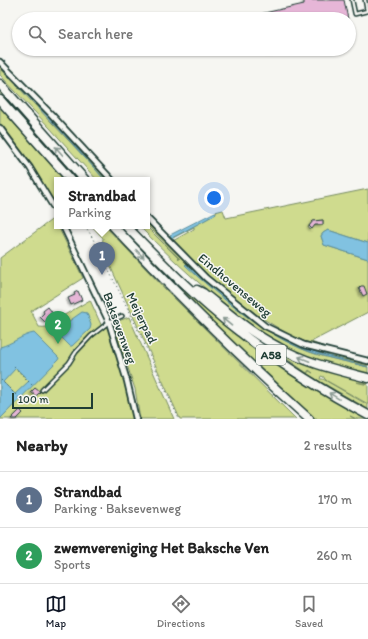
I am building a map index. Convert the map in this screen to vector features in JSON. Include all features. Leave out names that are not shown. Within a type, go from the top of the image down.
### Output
[{"type":"highway","points":[[0,84],[82,177]]},
{"type":"highway","points":[[0,100],[68,177]]},
{"type":"highway","name":"A58","points":[[116,229],[191,307],[309,419]]},
{"type":"highway","name":"A58","points":[[129,229],[184,283],[228,322],[266,352],[305,379],[368,415]]},
{"type":"highway","points":[[184,283],[203,293],[278,348],[314,363],[368,378]]},
{"type":"street","points":[[0,62],[109,177]]},
{"type":"street","points":[[0,128],[30,168],[54,206]]},
{"type":"street","name":"Eindhovenseweg","points":[[150,221],[206,278],[265,326],[304,345],[368,362]]},
{"type":"street","name":"Baksevenweg","points":[[64,229],[109,322],[127,381],[136,419]]},
{"type":"lane","points":[[352,0],[354,12]]},
{"type":"lane","points":[[356,14],[367,11],[365,0]]},
{"type":"lane","points":[[42,390],[69,363],[76,352],[91,336],[109,322],[122,316]]},
{"type":"path","name":"Meijerpad","points":[[87,229],[130,313],[179,419]]},
{"type":"path","points":[[14,366],[33,386]]},
{"type":"path","points":[[1,380],[20,399]]},
{"type":"green space","points":[[0,58],[63,122],[111,177],[109,177],[0,60]]},
{"type":"green space","points":[[0,64],[60,126],[105,177],[94,177],[0,75]],"holes":[[[2,70],[57,125],[86,159]]]},
{"type":"green space","points":[[0,90],[76,177],[72,176],[0,93]]},
{"type":"green space","points":[[0,107],[61,177],[54,177],[54,203],[52,203],[21,152],[0,125]]},
{"type":"green space","points":[[368,189],[368,243],[328,230],[321,236],[324,245],[368,259],[368,312],[311,342],[333,350],[332,351],[293,337],[260,317],[218,284],[171,242],[194,229],[194,227],[169,240],[150,221],[150,218],[168,236],[170,235],[172,238],[216,214],[215,212],[223,210],[226,218]],"holes":[[[323,220],[323,225],[315,225],[310,230],[308,227],[313,221]]]},
{"type":"green space","points":[[54,218],[54,229],[59,229],[83,278],[31,311],[39,327],[54,327],[56,320],[90,300],[103,329],[107,326],[129,395],[134,419],[0,419],[0,258]]},
{"type":"green space","points":[[150,225],[177,252],[235,302],[273,329],[289,338],[368,363],[368,366],[332,357],[298,346],[259,324],[272,333],[286,341],[308,351],[325,357],[368,367],[368,374],[304,355],[277,342],[260,331],[204,287],[142,229],[149,229],[180,259],[150,228]],"holes":[[[195,274],[201,277],[223,296]]]},
{"type":"green space","points":[[95,229],[108,229],[168,292],[296,419],[180,419],[102,248],[103,238]]},
{"type":"green space","points":[[120,229],[124,229],[170,275],[344,406],[367,419],[357,419],[350,416],[355,419],[314,419],[210,320]]},
{"type":"green space","points":[[129,317],[174,419],[140,419],[135,389],[113,323]]},
{"type":"green space","points":[[254,336],[268,344],[368,380],[368,384],[356,382],[368,385],[368,404],[327,381],[324,377],[321,376],[320,379],[323,379],[368,405],[368,409],[307,374],[309,371],[313,373],[309,370],[307,373]]},
{"type":"water","points":[[2,69],[57,125],[102,177]]},
{"type":"water","points":[[215,212],[216,214],[172,238],[170,235]]},
{"type":"water","points":[[328,230],[368,243],[368,259],[324,245],[321,236]]},
{"type":"water","points":[[186,264],[208,284],[251,317],[289,341],[318,353],[368,367],[316,354],[284,340],[239,311],[198,277],[185,265]]},
{"type":"water","points":[[82,312],[87,313],[91,325],[90,329],[72,346],[70,346],[59,335],[58,329]]},
{"type":"water","points":[[34,333],[59,358],[0,419],[0,347]],"holes":[[[16,368],[29,381],[15,394],[3,382]]]},
{"type":"building","points":[[304,0],[344,0],[347,12],[269,12],[304,4]]},
{"type":"building","points":[[323,220],[323,225],[315,225],[312,229],[309,226],[313,221]]},
{"type":"building","points":[[364,286],[367,294],[363,296],[359,288]]},
{"type":"building","points":[[78,291],[82,300],[71,305],[68,298],[75,295],[74,293]]},
{"type":"building","points":[[48,307],[52,312],[50,313],[52,315],[45,322],[40,317],[44,313],[43,311]]},
{"type":"building","points":[[35,388],[40,392],[36,396],[31,392]]},
{"type":"building","points":[[20,410],[23,413],[17,419],[11,419]]},
{"type":"place","name":"Strandbad","points":[[102,275]]},
{"type":"place","name":"zwemvereniging Het Baksche Ven","points":[[58,344]]}]
